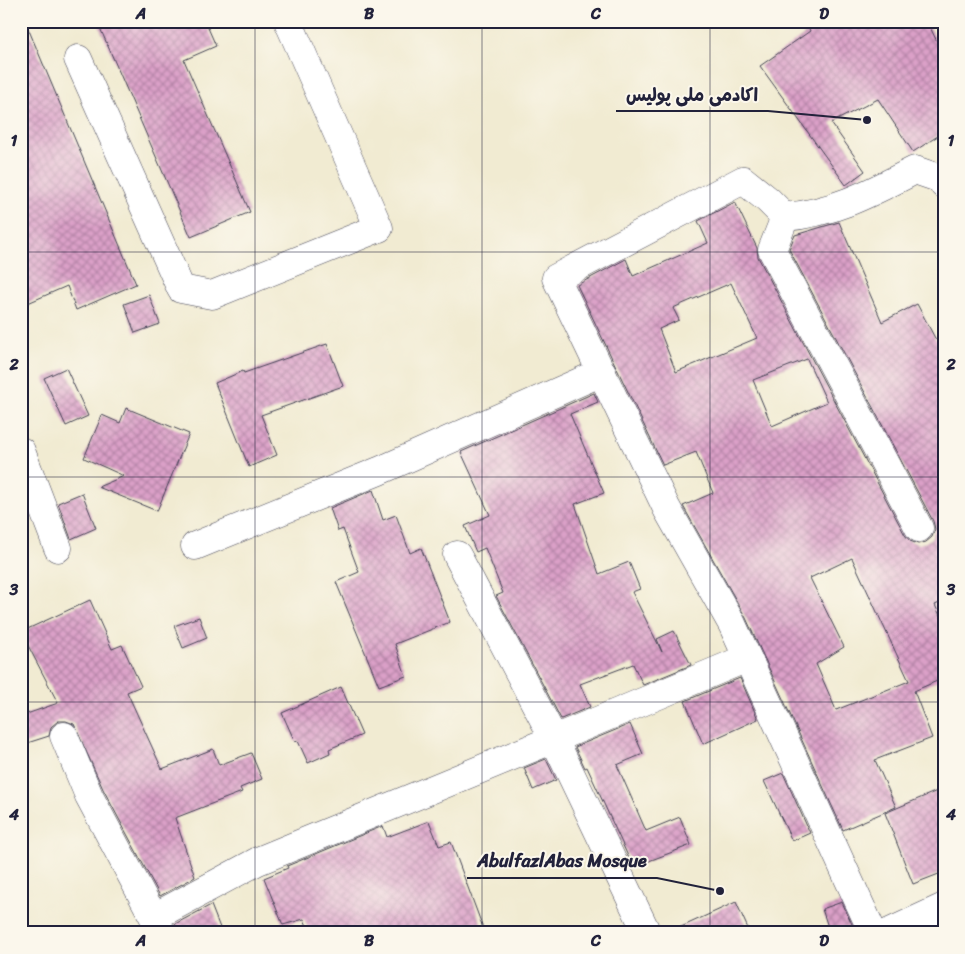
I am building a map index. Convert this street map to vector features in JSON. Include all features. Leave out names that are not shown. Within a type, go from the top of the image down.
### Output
[{"type":"street","points":[[78,59],[181,289],[212,296],[378,228],[288,21]]},
{"type":"street","points":[[785,217],[806,215],[853,202],[915,170],[940,180],[944,185]]},
{"type":"street","points":[[785,217],[768,200],[743,180],[556,278],[667,509],[732,624],[874,933]]},
{"type":"street","points":[[785,217],[772,250],[919,528]]},
{"type":"street","points":[[195,546],[380,471],[602,372]]},
{"type":"street","points":[[21,451],[58,548]]},
{"type":"street","points":[[457,556],[554,739],[647,933]]},
{"type":"street","points":[[64,736],[89,796],[158,925],[258,861],[747,658]]},
{"type":"street","points":[[888,933],[944,907]]},
{"type":"building","points":[[21,21],[25,21],[136,284],[76,310],[67,286],[21,306]]},
{"type":"building","points":[[97,21],[205,21],[216,46],[184,60],[250,212],[191,237]]},
{"type":"building","points":[[806,21],[927,21],[944,56],[944,132],[913,152],[878,99],[831,123],[865,171],[846,185],[760,66],[810,31]]},
{"type":"building","points":[[735,202],[757,248],[758,257],[905,535],[910,541],[918,544],[926,542],[932,537],[935,529],[933,521],[789,249],[795,235],[839,222],[882,322],[917,304],[936,340],[944,336],[944,601],[935,605],[944,624],[944,678],[914,691],[932,738],[875,760],[896,807],[843,830],[746,618],[683,506],[713,493],[696,452],[663,465],[577,285],[626,259],[633,276],[708,243],[698,221]],"holes":[[[731,283],[757,338],[676,372],[659,329],[679,320],[673,308]],[[807,359],[827,402],[772,426],[753,380]],[[852,558],[909,681],[836,710],[816,664],[844,647],[810,578]]]},
{"type":"building","points":[[149,295],[160,324],[135,333],[124,304]]},
{"type":"building","points":[[327,344],[343,386],[261,415],[277,455],[249,467],[215,383],[243,371],[244,373]]},
{"type":"building","points":[[66,368],[88,416],[66,426],[44,378]]},
{"type":"building","points":[[594,393],[598,402],[570,414],[604,493],[575,504],[599,574],[629,562],[640,589],[632,592],[662,652],[657,639],[674,631],[691,665],[643,685],[633,664],[580,684],[590,707],[561,719],[496,596],[503,593],[485,548],[476,552],[465,526],[490,515],[461,452]]},
{"type":"building","points":[[126,408],[189,434],[157,511],[98,487],[124,476],[84,458],[102,415],[120,423]]},
{"type":"building","points":[[373,490],[383,520],[396,515],[410,553],[421,548],[450,622],[395,644],[406,676],[379,686],[336,582],[359,572],[343,529],[338,531],[330,508]]},
{"type":"building","points":[[82,493],[96,528],[71,539],[58,503]]},
{"type":"building","points":[[90,600],[112,649],[122,645],[141,686],[127,692],[162,769],[213,749],[219,765],[251,753],[262,779],[240,788],[242,792],[175,818],[195,877],[160,896],[103,789],[74,724],[58,721],[51,727],[49,736],[21,745],[21,716],[58,703],[21,632]]},
{"type":"building","points":[[199,617],[207,638],[183,648],[174,626]]},
{"type":"building","points":[[740,678],[758,719],[703,744],[685,701]]},
{"type":"building","points":[[341,687],[362,735],[329,749],[330,753],[308,763],[298,741],[295,742],[282,713]]},
{"type":"building","points":[[630,724],[643,754],[617,765],[646,831],[680,817],[691,845],[633,867],[587,767],[585,768],[575,747]]},
{"type":"building","points":[[546,759],[556,780],[533,790],[524,768]]},
{"type":"building","points":[[783,773],[810,833],[792,841],[764,781]]},
{"type":"building","points":[[937,791],[944,806],[944,872],[913,884],[885,813]]},
{"type":"building","points":[[429,821],[439,846],[451,842],[485,933],[310,933],[304,919],[283,925],[264,878],[288,868],[287,866],[383,826],[387,837]]},
{"type":"building","points":[[736,902],[750,933],[668,933]]},
{"type":"building","points":[[842,902],[856,933],[830,933],[822,909]]},
{"type":"building","points":[[211,905],[222,933],[178,933],[175,924]]},
{"type":"place","name":"اکادمی ملی پولیس","points":[[867,120]]},
{"type":"place","name":"AbulfazlAbas Mosque","points":[[720,891]]}]
